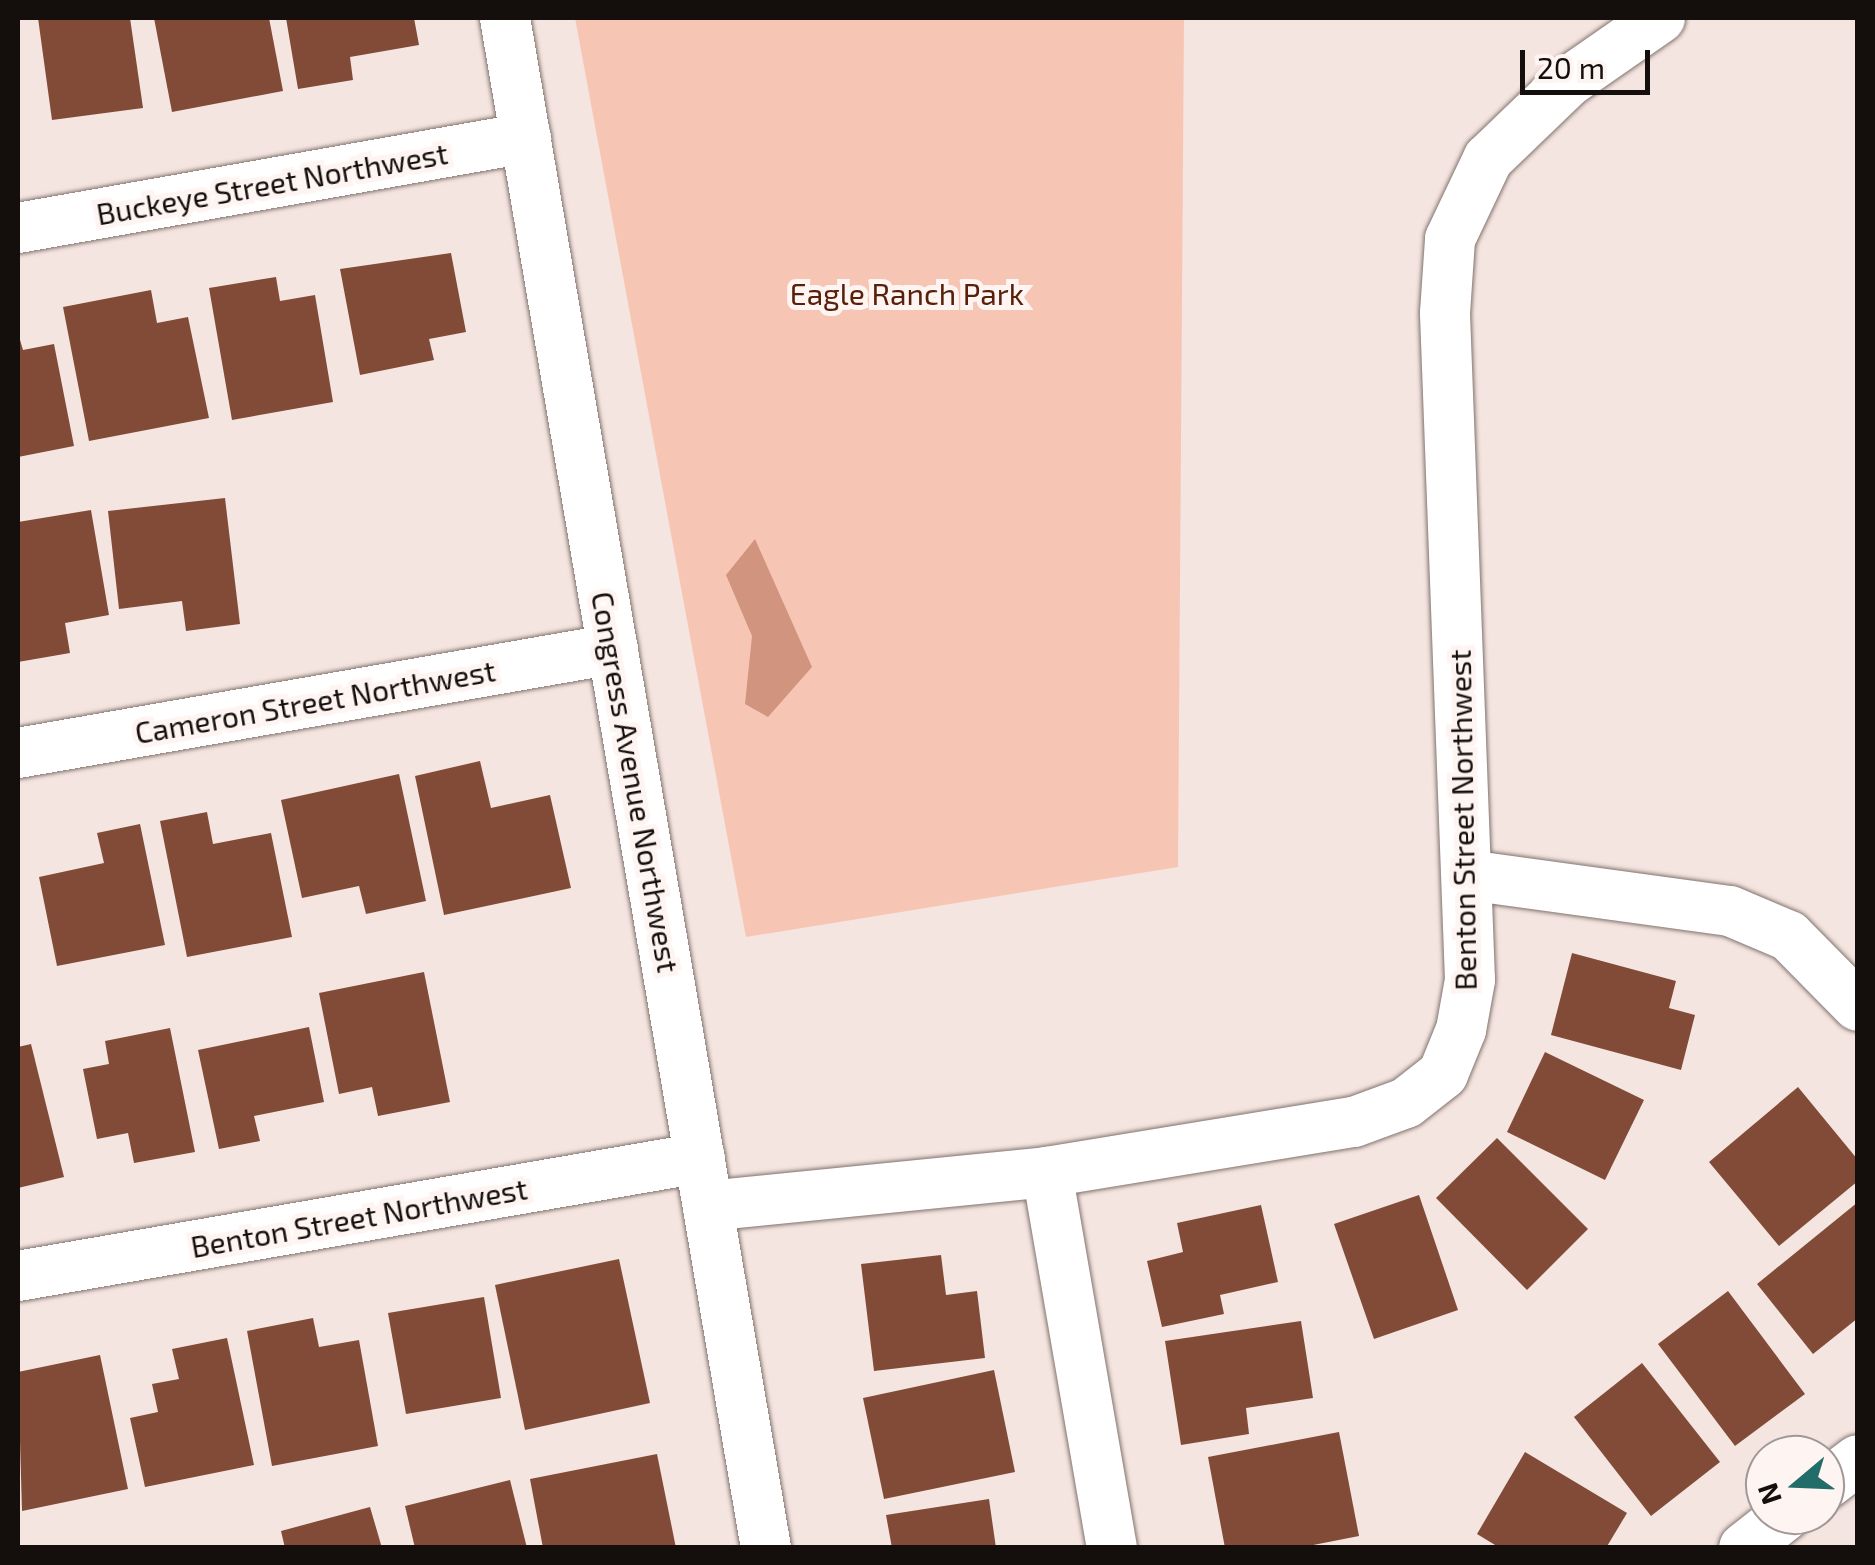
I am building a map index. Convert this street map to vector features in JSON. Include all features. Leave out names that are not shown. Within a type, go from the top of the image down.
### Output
[{"type":"street","name":"Congress Avenue Northwest","points":[[505,18],[766,1548]]},
{"type":"street","name":"Benton Street Northwest","points":[[708,1206],[1046,1172],[1354,1122],[1406,1103],[1443,1074],[1461,1030],[1470,980],[1445,314],[1450,239],[1488,159],[1568,82],[1660,18]]},
{"type":"street","name":"Buckeye Street Northwest","points":[[18,228],[526,138]]},
{"type":"street","name":"Cameron Street Northwest","points":[[18,753],[613,649]]},
{"type":"street","points":[[1467,874],[1730,911],[1790,936],[1858,1006]]},
{"type":"street","name":"Benton Street Northwest","points":[[18,1276],[700,1158]]},
{"type":"street","points":[[1046,1172],[1112,1548]]},
{"type":"green space","name":"Eagle Ranch Park","points":[[575,18],[1184,18],[1178,867],[746,937]]},
{"type":"shaded area","points":[[755,539],[812,667],[768,717],[745,704],[752,636],[726,575]]},
{"type":"building","points":[[38,18],[130,18],[143,108],[52,120]]},
{"type":"building","points":[[154,18],[269,18],[283,91],[172,112]]},
{"type":"building","points":[[286,18],[414,18],[419,45],[350,57],[353,80],[298,89]]},
{"type":"building","points":[[451,253],[466,332],[429,339],[434,360],[360,375],[340,269]]},
{"type":"building","points":[[276,277],[280,301],[315,295],[333,402],[232,420],[209,288]]},
{"type":"building","points":[[151,290],[157,323],[188,317],[209,418],[89,441],[63,307]]},
{"type":"building","points":[[18,333],[23,350],[54,344],[74,446],[18,457]]},
{"type":"building","points":[[225,498],[240,624],[186,631],[182,601],[119,609],[108,511]]},
{"type":"building","points":[[91,510],[109,615],[65,623],[70,653],[18,662],[18,522]]},
{"type":"building","points":[[480,761],[491,808],[550,795],[571,888],[444,915],[415,776]]},
{"type":"building","points":[[399,774],[426,901],[366,914],[359,886],[302,898],[281,800]]},
{"type":"building","points":[[207,812],[213,844],[271,833],[292,937],[187,957],[160,821]]},
{"type":"building","points":[[140,824],[165,945],[57,966],[39,877],[104,863],[97,833]]},
{"type":"building","points":[[1572,953],[1676,981],[1669,1008],[1695,1015],[1681,1070],[1551,1035]]},
{"type":"building","points":[[424,972],[450,1102],[378,1116],[372,1087],[339,1094],[319,993]]},
{"type":"building","points":[[309,1027],[324,1102],[254,1116],[260,1141],[219,1149],[198,1050]]},
{"type":"building","points":[[170,1028],[195,1152],[134,1163],[128,1133],[97,1139],[83,1069],[109,1064],[105,1041]]},
{"type":"building","points":[[31,1044],[64,1177],[18,1188],[18,1047]]},
{"type":"building","points":[[1545,1052],[1644,1100],[1605,1180],[1507,1132]]},
{"type":"building","points":[[1798,1087],[1858,1160],[1858,1181],[1779,1246],[1709,1162]]},
{"type":"building","points":[[1497,1138],[1588,1229],[1527,1290],[1436,1198]]},
{"type":"building","points":[[1419,1195],[1458,1310],[1374,1339],[1334,1224]]},
{"type":"building","points":[[1858,1202],[1858,1318],[1813,1354],[1757,1284]]},
{"type":"building","points":[[1261,1205],[1278,1282],[1220,1295],[1224,1314],[1162,1327],[1147,1261],[1183,1252],[1177,1223]]},
{"type":"building","points":[[941,1255],[946,1295],[977,1291],[985,1358],[874,1371],[861,1264]]},
{"type":"building","points":[[619,1259],[650,1403],[525,1430],[495,1285]]},
{"type":"building","points":[[1728,1291],[1805,1394],[1735,1446],[1658,1344]]},
{"type":"building","points":[[484,1297],[501,1398],[406,1414],[388,1313]]},
{"type":"building","points":[[313,1318],[319,1347],[359,1340],[378,1446],[272,1466],[247,1331]]},
{"type":"building","points":[[1301,1321],[1313,1398],[1246,1408],[1249,1434],[1181,1445],[1165,1341]]},
{"type":"building","points":[[227,1338],[254,1465],[145,1487],[130,1418],[158,1412],[152,1384],[179,1379],[172,1349]]},
{"type":"building","points":[[100,1355],[128,1489],[22,1511],[18,1372]]},
{"type":"building","points":[[1642,1363],[1720,1462],[1651,1516],[1574,1417]]},
{"type":"building","points":[[994,1370],[1015,1472],[884,1499],[863,1398]]},
{"type":"building","points":[[1339,1432],[1359,1536],[1298,1548],[1225,1548],[1208,1457]]},
{"type":"building","points":[[1525,1452],[1627,1513],[1606,1548],[1500,1548],[1477,1534]]},
{"type":"building","points":[[657,1454],[676,1548],[543,1548],[530,1479]]},
{"type":"building","points":[[510,1480],[527,1548],[415,1548],[405,1506]]},
{"type":"building","points":[[989,1499],[996,1548],[892,1548],[886,1515]]},
{"type":"building","points":[[370,1507],[382,1548],[285,1548],[281,1531]]}]
